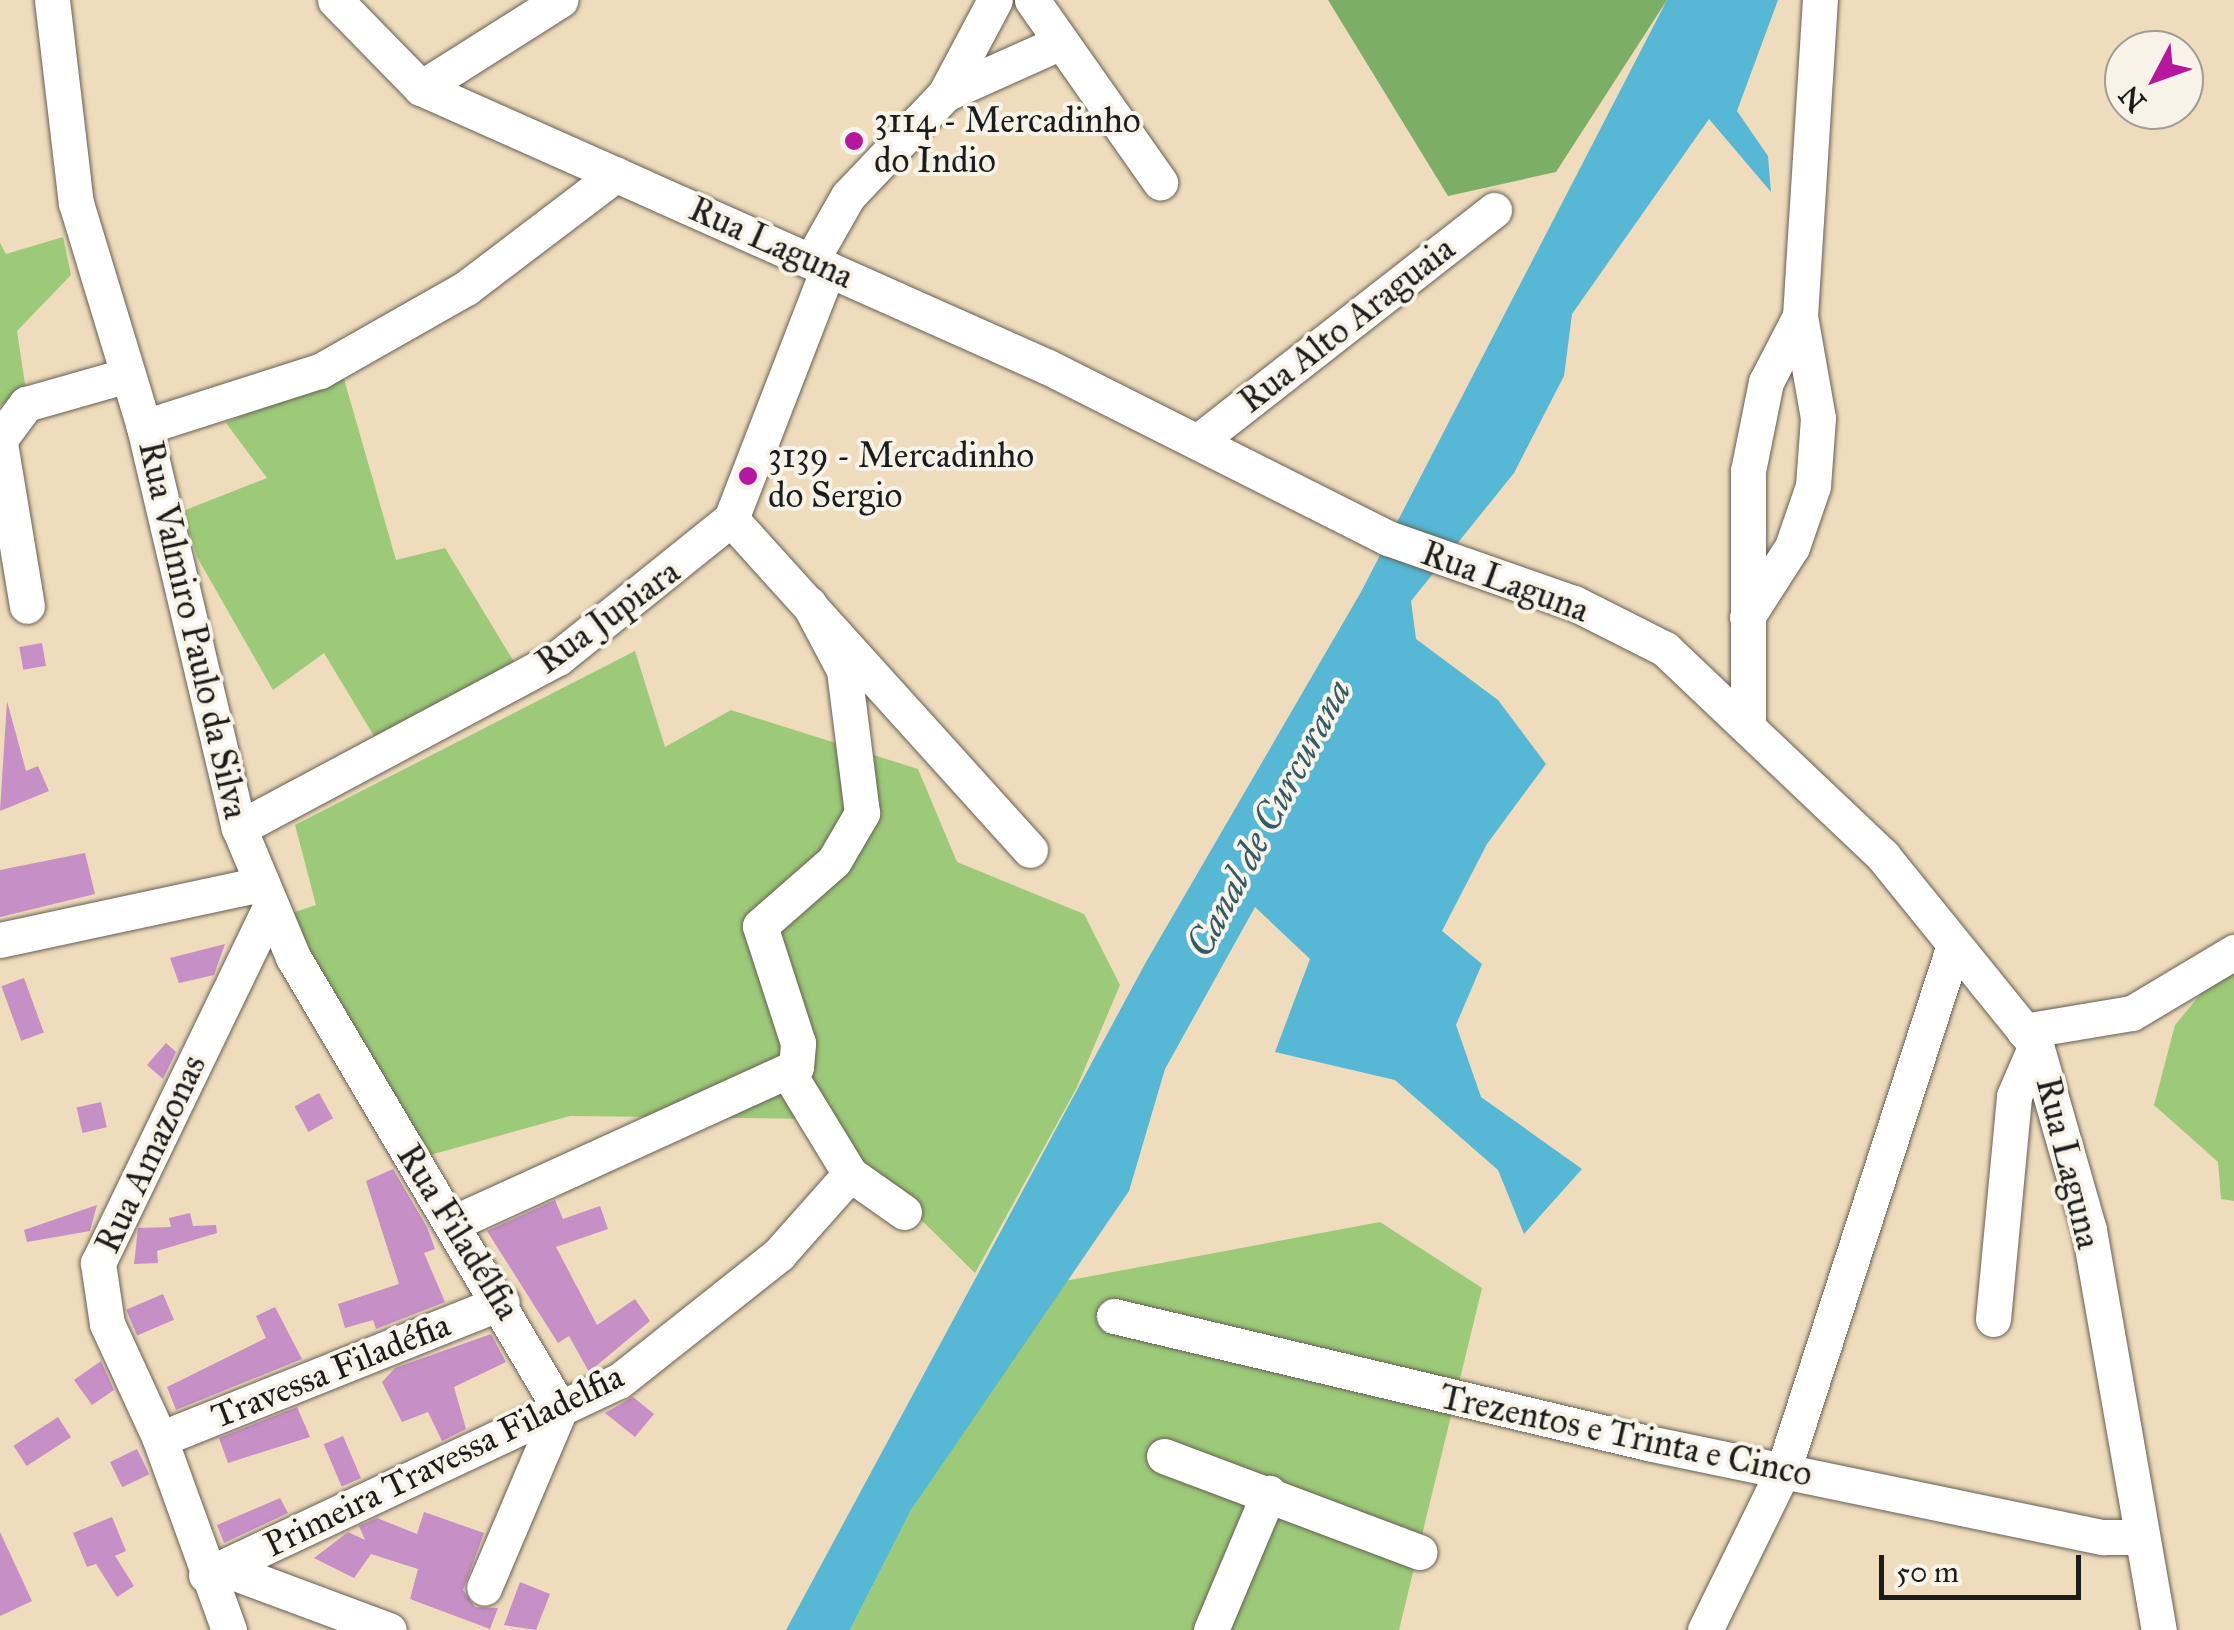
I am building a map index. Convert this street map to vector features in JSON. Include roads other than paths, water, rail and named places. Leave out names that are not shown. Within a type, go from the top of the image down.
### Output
[{"type":"street","name":"Rua Valmiro Paulo da Silva","points":[[52,0],[76,203],[144,426],[238,828],[266,896]]},
{"type":"street","name":"Rua Laguna","points":[[335,0],[421,88],[1201,439],[1348,520],[1450,564],[1574,603],[1665,649],[1883,856],[2030,1038],[2089,1230],[2159,1630]]},
{"type":"street","points":[[421,88],[560,0]]},
{"type":"street","points":[[995,0],[945,94],[858,184],[819,265],[731,519],[1030,850]]},
{"type":"street","points":[[1032,0],[1160,182]]},
{"type":"street","points":[[1746,618],[1792,547],[1812,486],[1818,418],[1800,316],[1820,0]]},
{"type":"street","points":[[945,94],[1061,42]]},
{"type":"street","points":[[144,426],[320,371],[466,288],[616,174]]},
{"type":"street","name":"Rua Alto Araguaia","points":[[1201,439],[1494,210]]},
{"type":"street","points":[[1748,726],[1746,618],[1753,429],[1800,316]]},
{"type":"street","points":[[27,606],[0,441],[26,404],[128,374]]},
{"type":"street","name":"Rua Jupiara","points":[[238,828],[558,658],[731,519]]},
{"type":"street","points":[[809,604],[844,670],[862,813],[834,861],[760,926],[798,1043],[789,1074],[850,1174],[904,1212]]},
{"type":"street","points":[[0,940],[266,896]]},
{"type":"street","name":"Rua Filadélfia","points":[[266,896],[452,1224],[502,1302],[560,1410]]},
{"type":"street","name":"Rua Amazonas","points":[[229,1630],[214,1571],[160,1440],[106,1324],[98,1264],[266,896]]},
{"type":"street","points":[[1704,1630],[1783,1471],[1954,945]]},
{"type":"street","points":[[1993,1319],[2014,1096],[2030,1038],[2132,1013],[2234,952]]},
{"type":"street","points":[[452,1224],[789,1074]]},
{"type":"street","name":"Primeira Travessa Filadelfia","points":[[214,1571],[560,1410],[696,1327],[850,1174]]},
{"type":"street","name":"Travessa Filadéfia","points":[[160,1440],[502,1302]]},
{"type":"street","name":"Trezentos e Trinta e Cinco","points":[[1114,1316],[1783,1471],[2103,1538],[2141,1536]]},
{"type":"street","points":[[484,1588],[560,1410]]},
{"type":"street","points":[[1164,1456],[1420,1552]]},
{"type":"street","points":[[1211,1630],[1269,1493]]},
{"type":"street","points":[[214,1571],[389,1630]]},
{"type":"water","name":"Canal de Curcurana","points":[[1667,0],[1778,0],[1737,111],[1768,156],[1771,192],[1709,119],[1572,314],[1564,376],[1514,473],[1411,601],[1416,639],[1498,700],[1546,764],[1487,844],[1442,931],[1482,964],[1456,1025],[1481,1097],[1582,1169],[1524,1234],[1498,1170],[1395,1080],[1275,1052],[1310,959],[1255,907],[1165,1069],[1129,1191],[911,1510],[850,1630],[786,1630],[1146,962],[1361,592]]},
{"type":"place","name":"3114 - Mercadinho do Indio","points":[[854,141]]},
{"type":"place","name":"3139 - Mercadinho do Sergio","points":[[748,476]]}]
